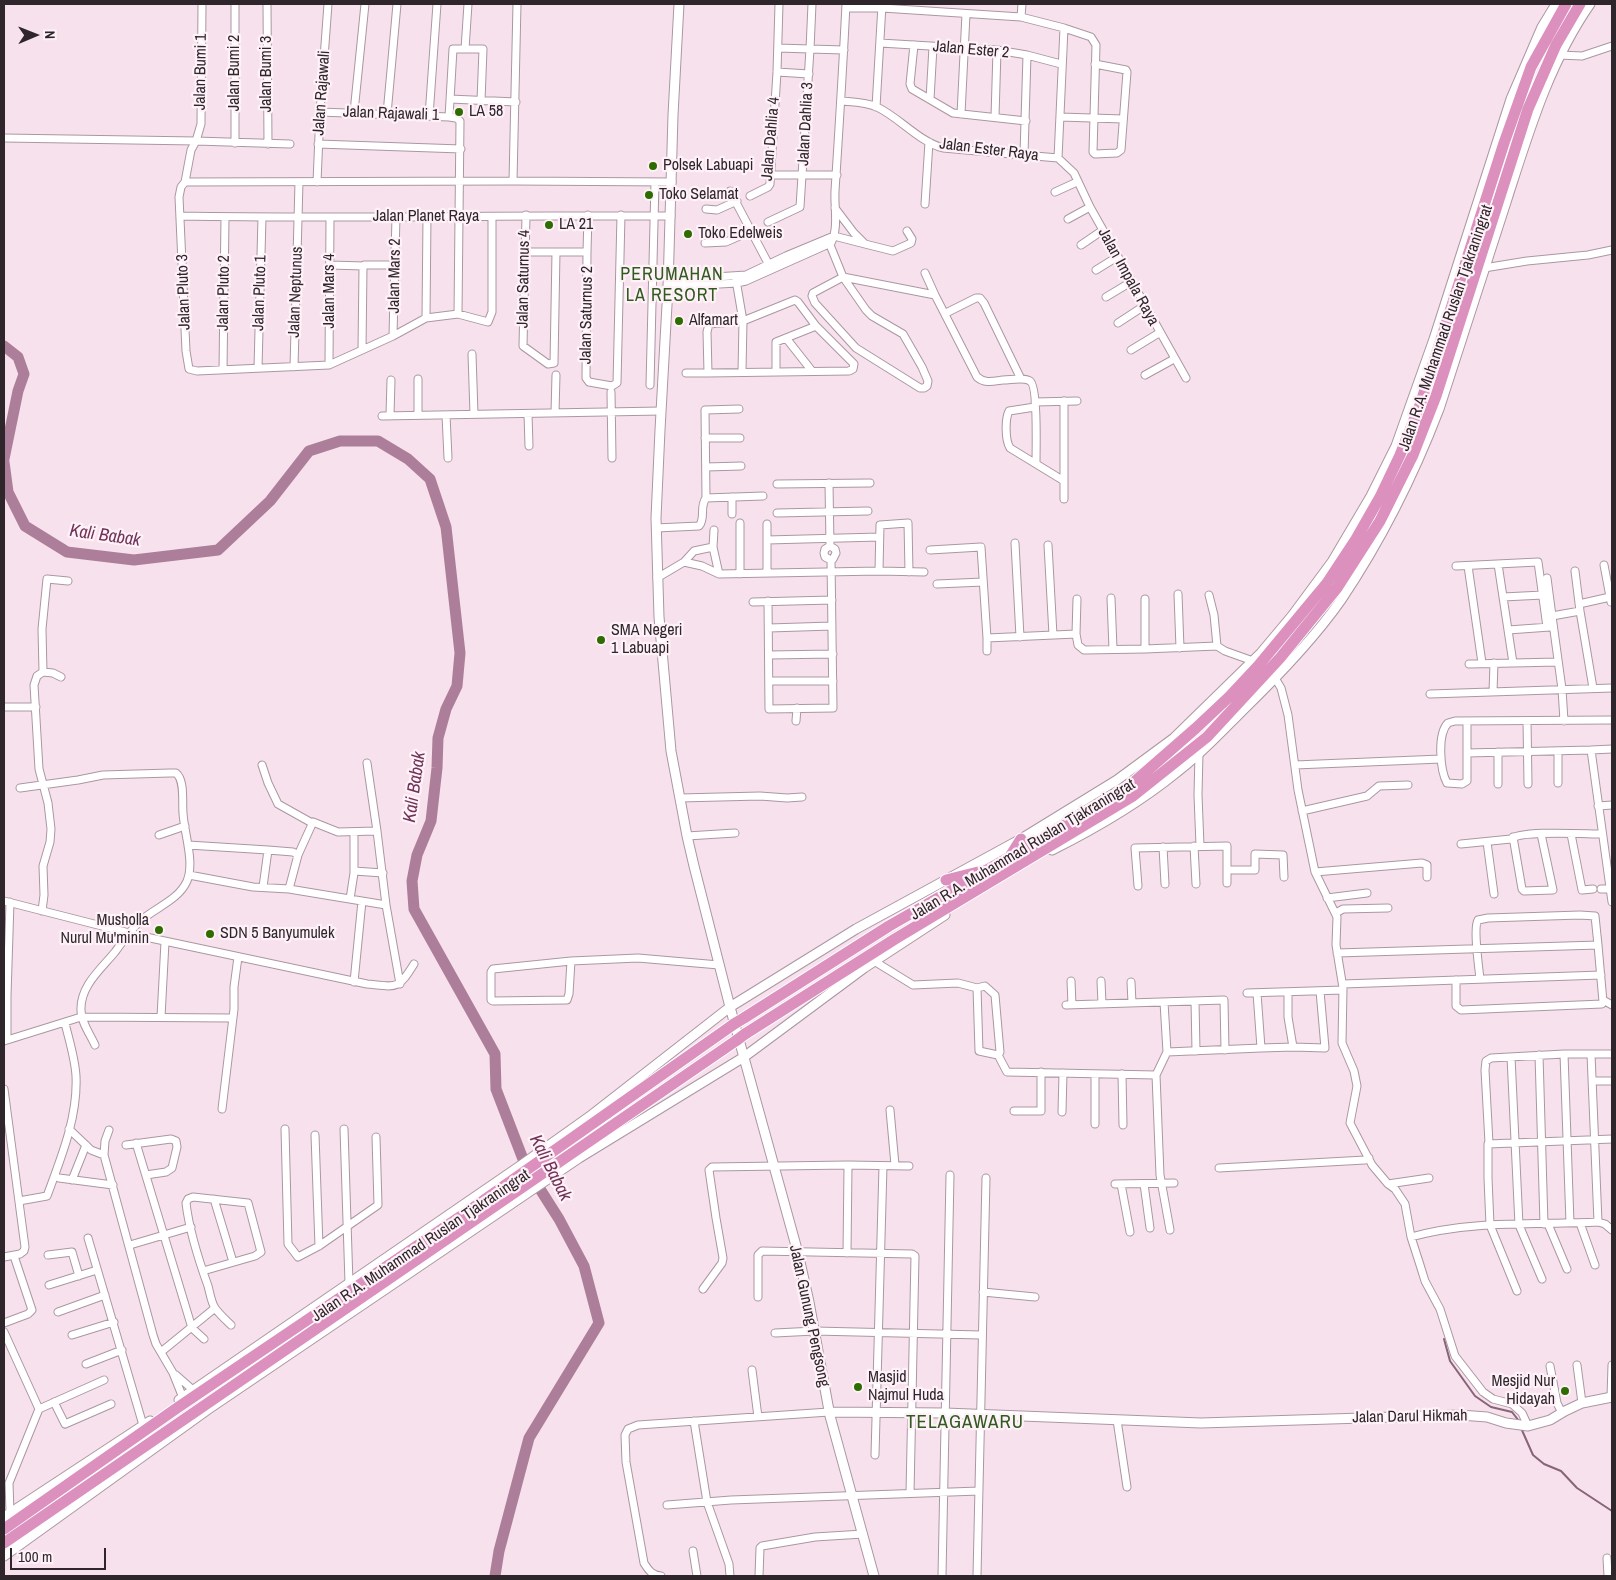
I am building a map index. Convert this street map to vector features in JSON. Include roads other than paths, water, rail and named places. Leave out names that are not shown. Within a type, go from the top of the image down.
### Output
[{"type":"highway","name":"Jalan R.A. Muhammad Ruslan Tjakraningrat","points":[[4,1542],[190,1414],[447,1244],[471,1216],[563,1139],[734,1024],[889,926],[1124,790],[1229,697],[1258,666],[1327,583],[1356,539],[1380,497],[1410,430],[1436,359],[1504,143],[1531,67],[1566,4]]},
{"type":"highway","name":"Jalan R.A. Muhammad Ruslan Tjakraningrat","points":[[4,1529],[165,1417],[180,1403],[471,1216],[576,1155],[741,1037],[895,939],[1133,796],[1207,737],[1280,658],[1337,588],[1380,521],[1413,455],[1436,396],[1528,109],[1556,44],[1580,4]]},
{"type":"highway","points":[[1010,857],[1021,839]]},
{"type":"highway","points":[[1026,859],[1046,854]]},
{"type":"highway","points":[[946,880],[987,870]]},
{"type":"highway","points":[[980,892],[998,878]]},
{"type":"highway","points":[[190,1414],[207,1410]]},
{"type":"highway","points":[[145,1424],[165,1417]]},
{"type":"highway","points":[[158,1445],[174,1426]]},
{"type":"street","name":"Jalan Bumi 1","points":[[185,182],[190,155],[201,124],[202,4]]},
{"type":"street","name":"Jalan Bumi 2","points":[[234,4],[235,142]]},
{"type":"street","name":"Jalan Bumi 3","points":[[267,4],[268,144]]},
{"type":"street","name":"Jalan Rajawali","points":[[317,182],[328,4]]},
{"type":"street","points":[[354,112],[365,4]]},
{"type":"street","points":[[387,114],[398,4]]},
{"type":"street","points":[[429,116],[437,4]]},
{"type":"street","points":[[465,48],[468,4]]},
{"type":"street","points":[[513,181],[517,4]]},
{"type":"street","name":"Jalan Gunung Pengsong","points":[[679,4],[656,528],[659,618],[671,751],[687,836],[730,1008],[797,1251],[815,1331],[829,1412],[874,1576]]},
{"type":"street","name":"Jalan Dahlia 4","points":[[750,196],[768,187],[771,175],[779,4]]},
{"type":"street","name":"Jalan Dahlia 3","points":[[768,222],[800,207],[812,4]]},
{"type":"street","points":[[1021,17],[1022,4]]},
{"type":"street","name":"Jalan R.A. Muhammad Ruslan Tjakraningrat","points":[[563,1139],[589,1116],[730,1008],[856,929],[1021,839],[1117,780],[1174,738],[1253,661],[1292,616],[1332,562],[1371,496],[1396,446],[1434,339],[1511,99],[1539,35],[1556,4]]},
{"type":"street","name":"Jalan R.A. Muhammad Ruslan Tjakraningrat","points":[[576,1155],[744,1056],[874,961],[980,892],[1102,824],[1138,801],[1178,772],[1199,753],[1275,678],[1309,640],[1340,600],[1390,520],[1421,456],[1439,409],[1533,121],[1559,55],[1573,28],[1590,4]]},
{"type":"street","points":[[935,295],[843,277],[813,292],[812,296],[815,303],[856,348],[920,388],[927,386],[928,381],[907,339],[899,331],[869,314],[843,277],[831,240],[842,101],[846,6],[882,6],[1021,17],[1092,37],[1096,45],[1095,64],[1093,119],[1093,150],[1095,154],[1117,153],[1120,151],[1124,119],[1127,72],[1095,64]]},
{"type":"street","points":[[876,107],[882,6]]},
{"type":"street","points":[[962,114],[966,14]]},
{"type":"street","points":[[1058,158],[1064,28]]},
{"type":"street","name":"Jalan Ester 2","points":[[880,43],[997,50],[1027,55],[1061,64]]},
{"type":"street","points":[[914,45],[910,86],[952,113],[1026,121]]},
{"type":"street","points":[[930,99],[933,46]]},
{"type":"street","points":[[1559,55],[1582,56],[1612,46]]},
{"type":"street","points":[[449,117],[453,48],[482,48],[484,51],[481,101]]},
{"type":"street","points":[[778,48],[844,50]]},
{"type":"street","points":[[995,117],[997,50]]},
{"type":"street","points":[[1024,154],[1027,55]]},
{"type":"street","points":[[777,72],[809,74]]},
{"type":"street","points":[[450,99],[516,102]]},
{"type":"street","name":"Jalan Ester Raya","points":[[842,101],[868,104],[876,107],[929,142],[943,148],[1058,158]]},
{"type":"street","name":"Jalan Rajawali 1","points":[[320,112],[456,118],[460,122],[461,149]]},
{"type":"street","points":[[1060,118],[1124,119]]},
{"type":"street","points":[[4,138],[290,144]]},
{"type":"street","points":[[925,204],[929,142]]},
{"type":"street","points":[[318,144],[461,149],[458,314]]},
{"type":"street","name":"Jalan Impala Raya","points":[[1058,158],[1074,173],[1117,257],[1186,378]]},
{"type":"street","points":[[771,175],[837,175]]},
{"type":"street","points":[[185,182],[672,182]]},
{"type":"street","name":"Jalan Pluto 3","points":[[185,182],[181,186],[179,197],[188,367],[190,370],[223,370]]},
{"type":"street","name":"Jalan Neptunus","points":[[294,367],[299,182]]},
{"type":"street","points":[[650,385],[655,182]]},
{"type":"street","points":[[1056,192],[1077,182]]},
{"type":"street","points":[[730,191],[737,201],[769,265]]},
{"type":"street","points":[[706,209],[717,210],[737,201]]},
{"type":"street","points":[[1068,219],[1090,207]]},
{"type":"street","points":[[835,208],[854,234],[865,244]]},
{"type":"street","name":"Jalan Planet Raya","points":[[181,216],[299,218],[526,215],[671,216]]},
{"type":"street","name":"Jalan Saturnus 4","points":[[526,215],[523,343],[525,349],[548,364],[554,363],[556,252]]},
{"type":"street","name":"Jalan Saturnus 2","points":[[588,215],[586,378],[589,382],[612,386],[616,383],[621,215]]},
{"type":"street","name":"Jalan Mars 2","points":[[393,336],[396,216]]},
{"type":"street","points":[[426,318],[427,216]]},
{"type":"street","points":[[223,370],[329,365],[393,336],[426,318],[458,314],[488,322],[492,307],[492,216]]},
{"type":"street","name":"Jalan Pluto 2","points":[[223,370],[225,217]]},
{"type":"street","name":"Jalan Pluto 1","points":[[258,368],[262,217]]},
{"type":"street","name":"Jalan Mars 4","points":[[329,365],[330,218]]},
{"type":"street","points":[[1080,245],[1103,230]]},
{"type":"street","points":[[736,280],[831,240],[865,244],[879,249],[896,251],[912,242],[907,231]]},
{"type":"street","points":[[705,243],[726,242],[751,232]]},
{"type":"street","points":[[1484,268],[1527,261],[1588,255],[1612,250]]},
{"type":"street","points":[[525,252],[588,252]]},
{"type":"street","points":[[1096,270],[1117,257]]},
{"type":"street","points":[[668,284],[746,281],[788,258]]},
{"type":"street","points":[[330,265],[395,265]]},
{"type":"street","points":[[362,350],[364,266]]},
{"type":"street","points":[[924,273],[977,377],[987,382],[1022,379],[1030,380],[1033,383],[1036,463]]},
{"type":"street","points":[[736,280],[743,321],[742,372]]},
{"type":"street","points":[[1106,297],[1131,282]]},
{"type":"street","points":[[946,314],[972,299],[980,298],[1022,379]]},
{"type":"street","points":[[686,373],[708,373],[849,370],[855,367],[816,326],[798,302],[794,300],[743,321],[708,325],[708,373]]},
{"type":"street","points":[[1118,323],[1144,306]]},
{"type":"street","points":[[776,371],[775,345],[777,341],[816,326]]},
{"type":"street","points":[[1131,350],[1159,333]]},
{"type":"street","points":[[786,338],[812,371]]},
{"type":"street","points":[[472,354],[474,414]]},
{"type":"street","points":[[1145,375],[1174,359]]},
{"type":"street","points":[[555,413],[556,375]]},
{"type":"street","points":[[390,380],[390,416]]},
{"type":"street","points":[[418,380],[418,415]]},
{"type":"street","points":[[611,392],[612,458]]},
{"type":"street","points":[[1064,401],[1064,499]]},
{"type":"street","points":[[1064,481],[1010,448],[1007,443],[1007,416],[1009,411],[1035,404],[1077,401]]},
{"type":"street","points":[[656,528],[699,526],[702,521],[702,505],[706,498],[705,410],[739,409]]},
{"type":"street","points":[[382,416],[661,411]]},
{"type":"street","points":[[528,414],[529,446]]},
{"type":"street","points":[[446,415],[448,458]]},
{"type":"street","points":[[705,438],[740,438]]},
{"type":"street","points":[[706,468],[741,466]]},
{"type":"street","points":[[777,484],[870,482]]},
{"type":"street","points":[[768,601],[769,708],[833,708],[830,560],[833,559],[836,553],[831,543],[829,483]]},
{"type":"street","points":[[706,498],[763,496]]},
{"type":"street","points":[[732,497],[732,514]]},
{"type":"street","points":[[777,513],[868,511]]},
{"type":"street","points":[[740,523],[740,574]]},
{"type":"street","points":[[879,571],[880,525],[908,523],[909,572]]},
{"type":"street","points":[[767,524],[767,573]]},
{"type":"street","points":[[714,530],[713,548],[719,574]]},
{"type":"street","points":[[767,540],[831,543],[879,537]]},
{"type":"street","points":[[1014,543],[1020,637]]},
{"type":"street","points":[[1048,545],[1053,635]]},
{"type":"street","points":[[930,550],[980,547],[987,651]]},
{"type":"street","points":[[657,578],[684,562],[694,551],[713,548]]},
{"type":"street","points":[[684,562],[702,566],[719,574],[924,572]]},
{"type":"street","points":[[1456,566],[1538,562],[1543,595],[1558,662],[1564,721]]},
{"type":"street","points":[[1498,564],[1513,663]]},
{"type":"street","points":[[1604,565],[1612,611]]},
{"type":"street","points":[[1468,566],[1482,664]]},
{"type":"street","points":[[1575,571],[1593,688]]},
{"type":"street","points":[[43,672],[42,629],[47,580],[49,578],[68,581]]},
{"type":"street","points":[[1547,578],[1552,616],[1550,627]]},
{"type":"street","points":[[937,584],[983,582]]},
{"type":"street","points":[[1178,594],[1180,648]]},
{"type":"street","points":[[1209,595],[1214,615],[1217,646]]},
{"type":"street","points":[[1503,597],[1543,595]]},
{"type":"street","points":[[1111,598],[1113,649]]},
{"type":"street","points":[[1145,599],[1145,650]]},
{"type":"street","points":[[753,602],[832,600]]},
{"type":"street","points":[[1077,600],[1076,634],[1079,648],[1084,650],[1145,650],[1217,646],[1225,651],[1253,661]]},
{"type":"street","points":[[1552,616],[1611,600]]},
{"type":"street","points":[[769,628],[832,626]]},
{"type":"street","points":[[1508,630],[1550,627]]},
{"type":"street","points":[[987,638],[1076,634]]},
{"type":"street","points":[[770,655],[833,654]]},
{"type":"street","points":[[1468,664],[1558,662]]},
{"type":"street","points":[[1493,692],[1494,663]]},
{"type":"street","points":[[42,911],[44,895],[43,866],[50,842],[51,829],[44,786],[38,764],[35,681],[38,675],[43,672],[53,673],[61,677]]},
{"type":"street","points":[[1275,678],[1282,688],[1286,706],[1302,811],[1315,872],[1336,913],[1337,953],[1343,987],[1342,1043],[1354,1071],[1357,1086],[1350,1123],[1377,1172],[1394,1189],[1405,1204],[1411,1237],[1425,1281],[1442,1314],[1455,1356],[1482,1392],[1493,1399],[1512,1404],[1522,1413],[1524,1425],[1550,1420],[1582,1403],[1612,1397],[1612,1365]]},
{"type":"street","points":[[770,681],[833,681]]},
{"type":"street","points":[[1430,694],[1612,688]]},
{"type":"street","points":[[4,707],[36,707]]},
{"type":"street","points":[[796,721],[797,708]]},
{"type":"street","points":[[1467,721],[1467,779],[1462,784],[1447,783],[1441,759],[1445,725],[1451,721],[1612,720]]},
{"type":"street","points":[[1527,721],[1528,784]]},
{"type":"street","points":[[1467,753],[1558,752],[1612,749]]},
{"type":"street","points":[[1590,750],[1602,834],[1609,858],[1612,902]]},
{"type":"street","points":[[1498,752],[1498,784]]},
{"type":"street","points":[[1558,752],[1558,783]]},
{"type":"street","points":[[1196,884],[1199,753]]},
{"type":"street","points":[[1295,765],[1441,759]]},
{"type":"street","points":[[367,764],[386,905],[400,984]]},
{"type":"street","points":[[262,765],[278,804],[312,823],[338,832],[377,832]]},
{"type":"street","points":[[20,788],[44,786],[102,775],[176,773],[181,779],[189,875],[175,897],[143,919],[129,933],[97,972],[86,989],[82,1002],[82,1017],[95,1045]]},
{"type":"street","points":[[1302,811],[1367,796],[1379,786],[1408,785]]},
{"type":"street","points":[[680,798],[802,797]]},
{"type":"street","points":[[1598,806],[1612,805]]},
{"type":"street","points":[[289,889],[298,855],[312,823]]},
{"type":"street","points":[[159,835],[185,826]]},
{"type":"street","points":[[350,899],[354,871],[354,832]]},
{"type":"street","points":[[687,836],[735,833]]},
{"type":"street","points":[[1461,844],[1541,834],[1602,834]]},
{"type":"street","points":[[1513,837],[1522,889],[1524,891],[1553,890],[1541,834]]},
{"type":"street","points":[[1571,834],[1582,890],[1611,889]]},
{"type":"street","points":[[1487,842],[1494,894]]},
{"type":"street","points":[[188,845],[293,852],[298,855]]},
{"type":"street","points":[[1138,886],[1135,848],[1163,847],[1227,846],[1227,883]]},
{"type":"street","points":[[1163,847],[1165,884]]},
{"type":"street","points":[[263,887],[268,850]]},
{"type":"street","points":[[1227,870],[1255,870],[1254,854],[1283,855],[1284,877]]},
{"type":"street","points":[[1315,872],[1422,863],[1427,865],[1427,877]]},
{"type":"street","points":[[354,871],[383,872]]},
{"type":"street","points":[[189,875],[211,880],[289,889],[386,905]]},
{"type":"street","points":[[1327,898],[1367,893]]},
{"type":"street","points":[[354,982],[362,901]]},
{"type":"street","points":[[232,1018],[82,1017],[6,1040],[7,902],[165,942],[354,982],[396,986],[404,980],[414,964]]},
{"type":"street","points":[[1336,913],[1343,909],[1388,908]]},
{"type":"street","points":[[1456,980],[1456,1006],[1461,1010],[1602,1004],[1596,918],[1594,916],[1488,918],[1476,921],[1480,979]]},
{"type":"street","points":[[161,1017],[165,942]]},
{"type":"street","points":[[1337,953],[1598,944]]},
{"type":"street","points":[[222,1109],[238,957]]},
{"type":"street","points":[[570,961],[569,994],[567,1000],[491,1000],[490,972],[493,969],[570,961],[638,958],[719,965]]},
{"type":"street","points":[[874,961],[913,985],[958,983],[976,988],[985,986],[995,995],[1000,1052],[998,1055],[1007,1072],[1156,1075]]},
{"type":"street","points":[[1246,993],[1320,991],[1343,987],[1456,980],[1601,975]]},
{"type":"street","points":[[1071,981],[1069,1005],[1224,1000],[1225,1050]]},
{"type":"street","points":[[1101,982],[1102,1004]]},
{"type":"street","points":[[1131,982],[1132,1003]]},
{"type":"street","points":[[976,988],[979,1051],[998,1055]]},
{"type":"street","points":[[1167,1052],[1293,1047],[1324,1048],[1320,991]]},
{"type":"street","points":[[1288,992],[1288,1017],[1293,1047]]},
{"type":"street","points":[[1257,993],[1261,1048]]},
{"type":"street","points":[[1603,1000],[1612,1005]]},
{"type":"street","points":[[1195,1001],[1196,1051]]},
{"type":"street","points":[[1164,1002],[1167,1052],[1156,1075],[1162,1184],[1170,1230]]},
{"type":"street","points":[[20,1200],[47,1196],[70,1128],[75,1104],[76,1080],[65,1023]]},
{"type":"street","points":[[1564,1054],[1570,1223]]},
{"type":"street","points":[[1591,1054],[1598,1222]]},
{"type":"street","points":[[1517,1291],[1490,1225],[1486,1061],[1491,1058],[1540,1055],[1612,1054]]},
{"type":"street","points":[[1540,1055],[1546,1224],[1567,1269]]},
{"type":"street","points":[[1511,1057],[1518,1225],[1542,1279]]},
{"type":"street","points":[[1014,1111],[1041,1111],[1041,1072]]},
{"type":"street","points":[[1062,1112],[1063,1073]]},
{"type":"street","points":[[1095,1074],[1095,1124]]},
{"type":"street","points":[[1122,1074],[1123,1124]]},
{"type":"street","points":[[1592,1081],[1612,1081]]},
{"type":"street","points":[[4,1089],[20,1200],[24,1249],[22,1254],[4,1257]]},
{"type":"street","points":[[890,1110],[895,1166]]},
{"type":"street","points":[[70,1128],[86,1145],[95,1152],[104,1155]]},
{"type":"street","points":[[286,1129],[288,1244],[298,1257],[319,1246],[378,1205],[376,1137]]},
{"type":"street","points":[[344,1129],[349,1283]]},
{"type":"street","points":[[109,1130],[105,1142],[104,1155],[130,1245],[150,1325],[156,1344],[173,1373],[180,1403]]},
{"type":"street","points":[[315,1135],[319,1246]]},
{"type":"street","points":[[126,1145],[171,1139],[176,1143],[172,1168],[166,1172],[146,1175]]},
{"type":"street","points":[[1488,1143],[1612,1139]]},
{"type":"street","points":[[136,1143],[192,1328],[204,1339]]},
{"type":"street","points":[[72,1180],[86,1145]]},
{"type":"street","points":[[1219,1168],[1365,1160],[1369,1158]]},
{"type":"street","points":[[846,1253],[848,1165]]},
{"type":"street","points":[[703,1289],[722,1264],[723,1258],[710,1168],[848,1165],[909,1166]]},
{"type":"street","points":[[875,1455],[883,1166]]},
{"type":"street","points":[[942,1576],[942,1493],[950,1175]]},
{"type":"street","points":[[59,1178],[113,1186]]},
{"type":"street","points":[[977,1576],[986,1178]]},
{"type":"street","points":[[1388,1184],[1429,1178]]},
{"type":"street","points":[[1130,1232],[1118,1184],[1174,1183]]},
{"type":"street","points":[[1144,1184],[1150,1228]]},
{"type":"street","points":[[202,1271],[254,1256],[261,1252],[250,1207],[245,1202],[193,1197],[187,1200],[202,1271],[215,1308],[231,1325]]},
{"type":"street","points":[[214,1199],[233,1262]]},
{"type":"street","name":"Jalan R.A. Muhammad Ruslan Tjakraningrat","points":[[7,1514],[180,1403],[192,1390],[349,1283],[471,1216]]},
{"type":"street","points":[[1411,1237],[1490,1225],[1598,1222],[1605,1224],[1611,1232]]},
{"type":"street","points":[[1580,1223],[1595,1265]]},
{"type":"street","points":[[130,1245],[191,1226]]},
{"type":"street","points":[[88,1238],[145,1424]]},
{"type":"street","name":"Jalan R.A. Muhammad Ruslan Tjakraningrat","points":[[4,1556],[207,1410],[447,1244]]},
{"type":"street","points":[[758,1297],[759,1252],[762,1250],[912,1254],[916,1258],[910,1493]]},
{"type":"street","points":[[48,1255],[72,1252],[79,1276]]},
{"type":"street","points":[[4,1323],[28,1314],[32,1310],[14,1256]]},
{"type":"street","points":[[49,1285],[97,1270]]},
{"type":"street","points":[[983,1292],[1035,1298]]},
{"type":"street","points":[[58,1312],[105,1295]]},
{"type":"street","points":[[161,1352],[215,1308]]},
{"type":"street","points":[[72,1335],[114,1322]]},
{"type":"street","points":[[4,1332],[39,1409]]},
{"type":"street","points":[[774,1332],[879,1332],[981,1336]]},
{"type":"street","points":[[86,1364],[122,1350]]},
{"type":"street","points":[[1577,1365],[1582,1403]]},
{"type":"street","points":[[1550,1366],[1557,1403],[1562,1413]]},
{"type":"street","points":[[752,1370],[758,1417]]},
{"type":"street","points":[[173,1373],[192,1390]]},
{"type":"street","points":[[7,1514],[9,1483],[39,1409],[104,1380]]},
{"type":"street","points":[[54,1402],[65,1424],[111,1404]]},
{"type":"street","points":[[661,1576],[655,1576],[644,1563],[636,1514],[629,1486],[625,1435],[628,1429],[633,1426],[829,1412]]},
{"type":"street","name":"Jalan Darul Hikmah","points":[[829,1412],[982,1414],[1201,1423],[1460,1415],[1487,1417],[1524,1425]]},
{"type":"street","points":[[1117,1420],[1127,1487]]},
{"type":"street","points":[[694,1421],[707,1502],[729,1564],[730,1576]]},
{"type":"street","points":[[666,1505],[979,1491]]},
{"type":"street","points":[[759,1576],[760,1548],[762,1546],[815,1538],[863,1534]]},
{"type":"street","points":[[693,1551],[696,1576]]},
{"type":"street","points":[[1606,1558],[1608,1576]]},
{"type":"waterway","name":"Kali Babak","points":[[4,346],[18,357],[24,374],[18,391],[4,459]]},
{"type":"waterway","name":"Kali Babak","points":[[4,462],[8,492],[25,526],[67,552],[134,560],[218,550],[270,501],[309,451],[340,441],[378,441],[408,459],[430,479],[446,527],[460,653],[457,686],[446,709],[438,738],[437,768],[431,821],[417,855],[412,881],[414,909],[495,1054],[496,1089],[526,1167],[559,1219],[584,1266],[599,1323],[529,1438],[499,1551],[495,1576]]},
{"type":"waterway","points":[[1444,1339],[1450,1361],[1475,1396],[1491,1407],[1512,1412],[1519,1421]]},
{"type":"waterway","points":[[1521,1428],[1533,1455],[1544,1464],[1561,1471],[1577,1488],[1612,1511]]},
{"type":"place","name":"LA 58","points":[[459,112]]},
{"type":"place","name":"Polsek Labuapi","points":[[653,166]]},
{"type":"place","name":"Toko Selamat","points":[[649,195]]},
{"type":"place","name":"LA 21","points":[[549,225]]},
{"type":"place","name":"Toko Edelweis","points":[[688,234]]},
{"type":"place","name":"Alfamart","points":[[679,321]]},
{"type":"place","name":"SMA Negeri 1 Labuapi","points":[[601,640]]},
{"type":"place","name":"Musholla Nurul Mu'minin","points":[[159,930]]},
{"type":"place","name":"SDN 5 Banyumulek","points":[[210,934]]},
{"type":"place","name":"Masjid Najmul Huda","points":[[858,1387]]},
{"type":"place","name":"Mesjid Nur Hidayah","points":[[1565,1391]]},
{"type":"district","name":"PERUMAHAN LA RESORT","points":[[672,285]]},
{"type":"district","name":"TELAGAWARU","points":[[965,1423]]}]
